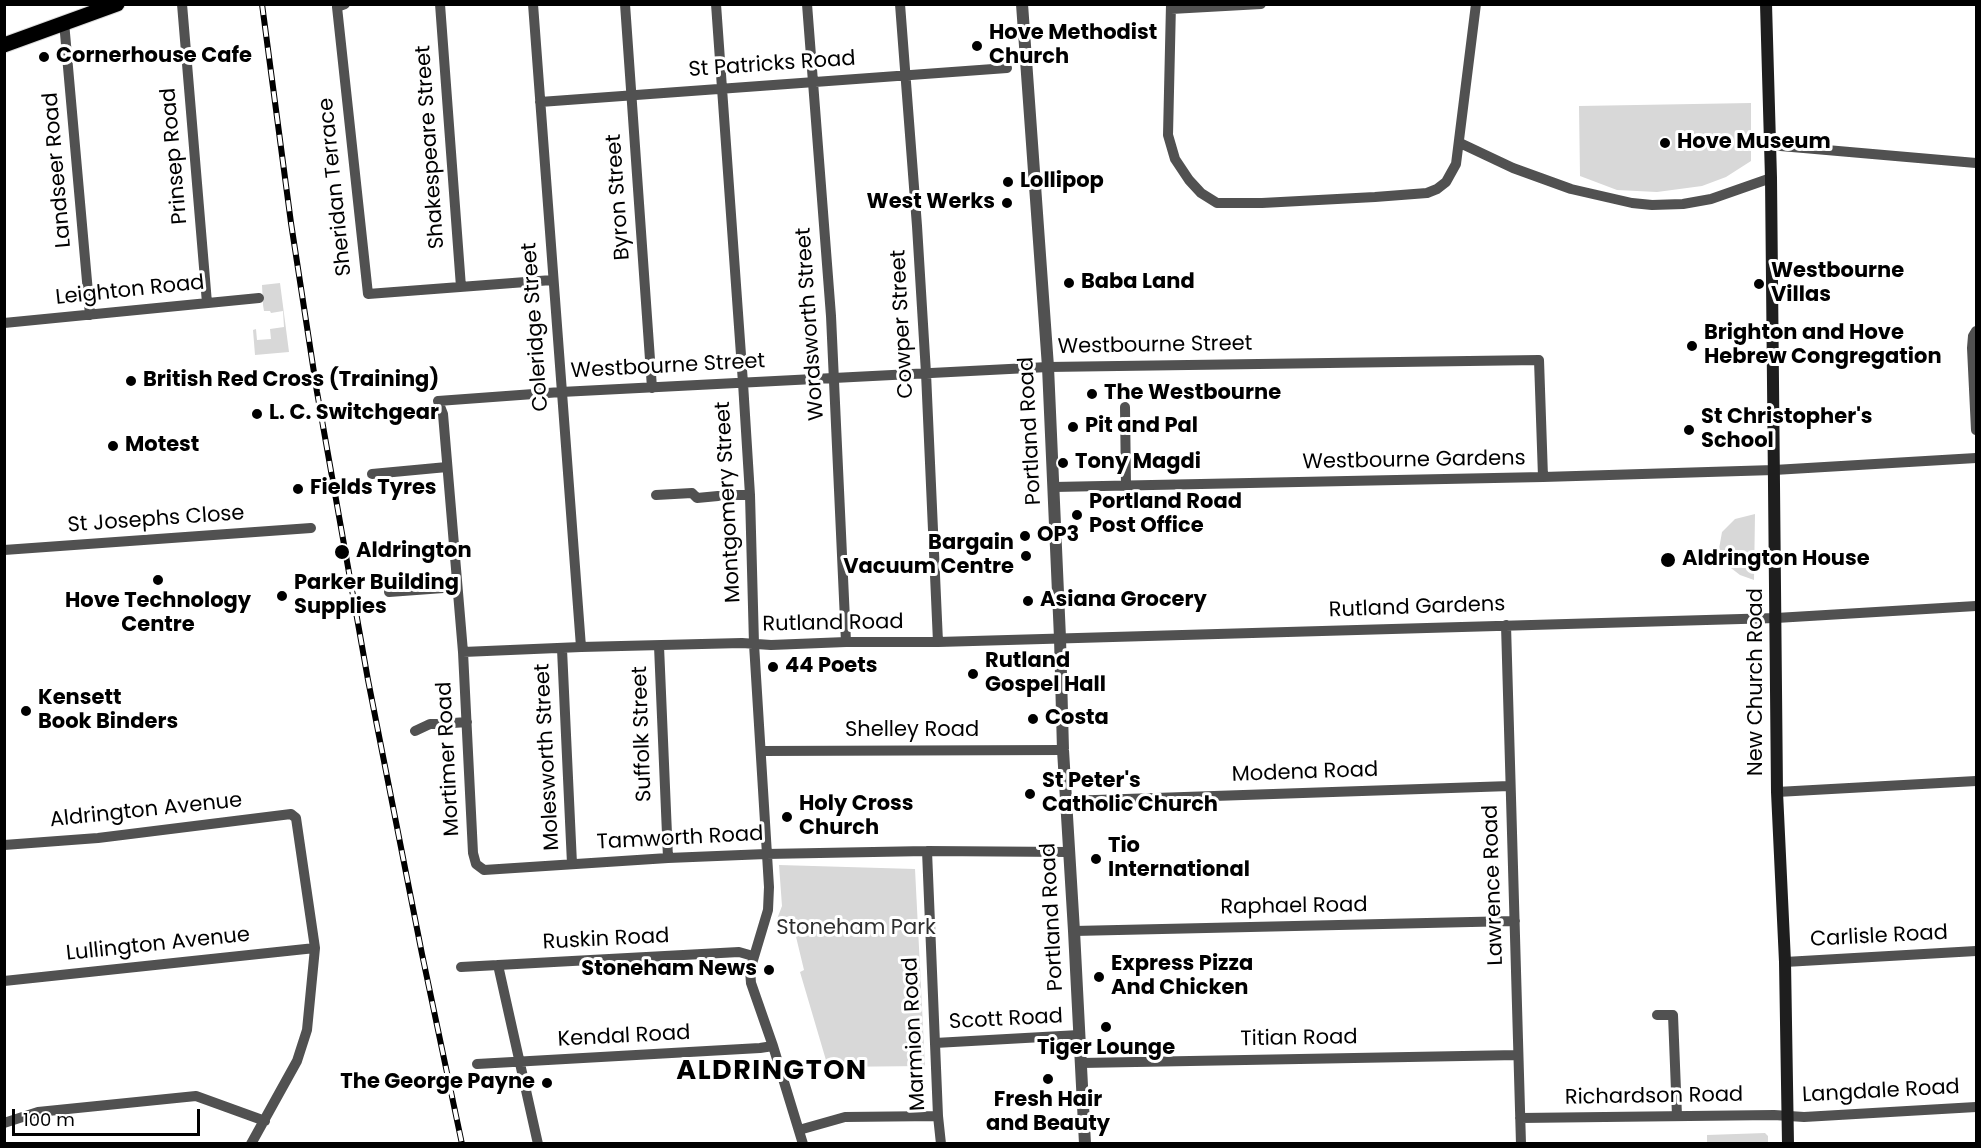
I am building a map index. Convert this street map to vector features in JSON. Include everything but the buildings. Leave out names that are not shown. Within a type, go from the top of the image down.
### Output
[{"type":"main road","points":[[4,45],[117,4]]},
{"type":"main road","name":"New Church Road","points":[[1766,4],[1771,178],[1777,792],[1785,962],[1788,1143]]},
{"type":"street","name":"Prinsep Road","points":[[182,4],[207,303]]},
{"type":"street","name":"Sheridan Terrace","points":[[345,4],[337,7],[368,294],[552,280]]},
{"type":"street","name":"Shakespeare Street","points":[[440,4],[461,287]]},
{"type":"street","name":"Coleridge Street","points":[[532,4],[581,647]]},
{"type":"street","name":"Byron Street","points":[[625,4],[652,388]]},
{"type":"street","name":"Montgomery Street","points":[[716,4],[750,495],[754,644],[769,887],[768,910],[750,970],[751,983],[799,1130],[799,1143]]},
{"type":"street","name":"Wordsworth Street","points":[[807,4],[834,378],[846,642]]},
{"type":"street","name":"Cowper Street","points":[[900,4],[926,373],[938,642]]},
{"type":"street","name":"Portland Road","points":[[1022,4],[1048,367],[1063,750],[1085,1143]]},
{"type":"street","points":[[1261,4],[1171,7],[1168,135],[1175,159],[1189,180],[1201,193],[1217,203],[1284,202],[1427,193],[1437,189],[1446,182],[1456,164],[1476,4]]},
{"type":"street","name":"Landseer Road","points":[[64,22],[90,315]]},
{"type":"street","name":"St Patricks Road","points":[[540,102],[1007,68]]},
{"type":"street","points":[[1460,143],[1514,168],[1571,189],[1632,203],[1683,204],[1711,199],[1771,178]]},
{"type":"street","points":[[1769,145],[1977,163]]},
{"type":"street","name":"Leighton Road","points":[[4,322],[259,298]]},
{"type":"street","points":[[1977,331],[1973,336],[1972,348],[1977,430]]},
{"type":"street","name":"Westbourne Street","points":[[438,401],[561,392],[1048,367],[1539,360],[1543,477]]},
{"type":"street","name":"Mortimer Road","points":[[438,401],[443,414],[463,652],[473,853],[476,864]]},
{"type":"street","points":[[1125,407],[1126,486]]},
{"type":"street","points":[[1774,470],[1977,458]]},
{"type":"street","points":[[372,474],[447,467]]},
{"type":"street","name":"Westbourne Gardens","points":[[1054,487],[1774,470]]},
{"type":"street","points":[[656,495],[692,493],[697,498],[718,496]]},
{"type":"street","points":[[733,495],[750,495]]},
{"type":"street","name":"St Josephs Close","points":[[4,550],[311,528]]},
{"type":"street","points":[[389,592],[457,587]]},
{"type":"street","name":"Rutland Gardens","points":[[1060,638],[1776,618],[1977,606]]},
{"type":"street","name":"Lawrence Road","points":[[1506,625],[1521,1143]]},
{"type":"street","name":"Rutland Road","points":[[463,652],[581,647],[1060,638]]},
{"type":"street","name":"Suffolk Street","points":[[659,646],[668,858]]},
{"type":"street","name":"Molesworth Street","points":[[562,649],[572,864]]},
{"type":"street","points":[[453,723],[467,722]]},
{"type":"street","points":[[415,731],[430,724],[437,724]]},
{"type":"street","name":"Shelley Road","points":[[761,751],[1063,750]]},
{"type":"street","points":[[1777,792],[1977,781]]},
{"type":"street","name":"Modena Road","points":[[1066,801],[1510,786]]},
{"type":"street","name":"Aldrington Avenue","points":[[4,845],[98,838],[291,814],[296,818],[315,948]]},
{"type":"street","name":"Tamworth Road","points":[[476,864],[484,870],[766,854],[927,851],[1068,852]]},
{"type":"street","name":"Marmion Road","points":[[927,851],[941,1143]]},
{"type":"street","name":"Raphael Road","points":[[1074,931],[1515,921]]},
{"type":"street","points":[[251,1143],[297,1061],[307,1030],[315,948]]},
{"type":"street","name":"Lullington Avenue","points":[[4,981],[315,948]]},
{"type":"street","name":"Carlisle Road","points":[[1785,962],[1977,951]]},
{"type":"street","name":"Ruskin Road","points":[[461,967],[739,952],[753,956]]},
{"type":"street","points":[[498,965],[538,1143]]},
{"type":"street","points":[[1658,1016],[1673,1015],[1677,1116]]},
{"type":"street","name":"Scott Road","points":[[935,1043],[1079,1035]]},
{"type":"street","name":"Kendal Road","points":[[477,1064],[773,1046]]},
{"type":"street","name":"Titian Road","points":[[1081,1063],[1518,1055]]},
{"type":"street","points":[[4,1123],[38,1112],[196,1096],[265,1121]]},
{"type":"street","name":"Langdale Road","points":[[1788,1116],[1977,1107]]},
{"type":"street","points":[[799,1130],[845,1117],[938,1116]]},
{"type":"street","name":"Richardson Road","points":[[1521,1118],[1788,1116]]},
{"type":"green space","points":[[1751,103],[1751,161],[1726,177],[1702,186],[1657,192],[1617,190],[1580,176],[1579,106]]},
{"type":"green space","points":[[280,283],[289,352],[255,355],[253,330],[256,329],[257,340],[271,339],[270,329],[284,327],[283,311],[271,313],[264,311],[263,305],[262,285]]},
{"type":"green space","points":[[1755,514],[1754,580],[1740,575],[1727,565],[1719,549],[1722,532],[1735,519]]},
{"type":"green space","name":"Stoneham Park","points":[[779,865],[915,869],[925,1066],[828,1067],[800,972],[804,970],[791,916],[777,919],[782,906]]},
{"type":"green space","points":[[1765,1133],[1768,1136],[1768,1143],[1707,1143],[1707,1135]]},
{"type":"railway","points":[[262,4],[291,223],[317,392],[368,680],[462,1144]]},
{"type":"place","name":"Hove Methodist Church","points":[[977,46]]},
{"type":"place","name":"Cornerhouse Cafe","points":[[44,57]]},
{"type":"place","name":"Hove Museum","points":[[1665,143]]},
{"type":"place","name":"Lollipop","points":[[1008,182]]},
{"type":"place","name":"West Werks","points":[[1007,203]]},
{"type":"place","name":"Baba Land","points":[[1069,283]]},
{"type":"place","name":"Westbourne Villas","points":[[1759,284]]},
{"type":"place","name":"Brighton and Hove Hebrew Congregation","points":[[1692,346]]},
{"type":"place","name":"British Red Cross (Training)","points":[[131,381]]},
{"type":"place","name":"The Westbourne","points":[[1092,394]]},
{"type":"place","name":"L. C. Switchgear","points":[[257,414]]},
{"type":"place","name":"Pit and Pal","points":[[1073,427]]},
{"type":"place","name":"St Christopher's School","points":[[1689,430]]},
{"type":"place","name":"Motest","points":[[113,446]]},
{"type":"place","name":"Tony Magdi","points":[[1063,463]]},
{"type":"place","name":"Fields Tyres","points":[[298,489]]},
{"type":"place","name":"Portland Road Post Office","points":[[1077,515]]},
{"type":"place","name":"OP3","points":[[1025,536]]},
{"type":"place","name":"Aldrington","points":[[342,552]]},
{"type":"place","name":"Bargain Vacuum Centre","points":[[1026,556]]},
{"type":"place","name":"Aldrington House","points":[[1668,560]]},
{"type":"place","name":"Hove Technology Centre","points":[[158,580]]},
{"type":"place","name":"Parker Building Supplies","points":[[282,596]]},
{"type":"place","name":"Asiana Grocery","points":[[1028,601]]},
{"type":"place","name":"44 Poets","points":[[773,667]]},
{"type":"place","name":"Rutland Gospel Hall","points":[[973,674]]},
{"type":"place","name":"Kensett Book Binders","points":[[26,711]]},
{"type":"place","name":"Costa","points":[[1033,719]]},
{"type":"place","name":"St Peter's Catholic Church","points":[[1030,794]]},
{"type":"place","name":"Holy Cross Church","points":[[787,817]]},
{"type":"place","name":"Tio International","points":[[1096,859]]},
{"type":"place","name":"Stoneham News","points":[[769,970]]},
{"type":"place","name":"Express Pizza And Chicken","points":[[1099,977]]},
{"type":"place","name":"Tiger Lounge","points":[[1106,1027]]},
{"type":"place","name":"Fresh Hair and Beauty","points":[[1048,1079]]},
{"type":"place","name":"The George Payne","points":[[547,1083]]},
{"type":"district","name":"ALDRINGTON","points":[[772,1072]]}]
